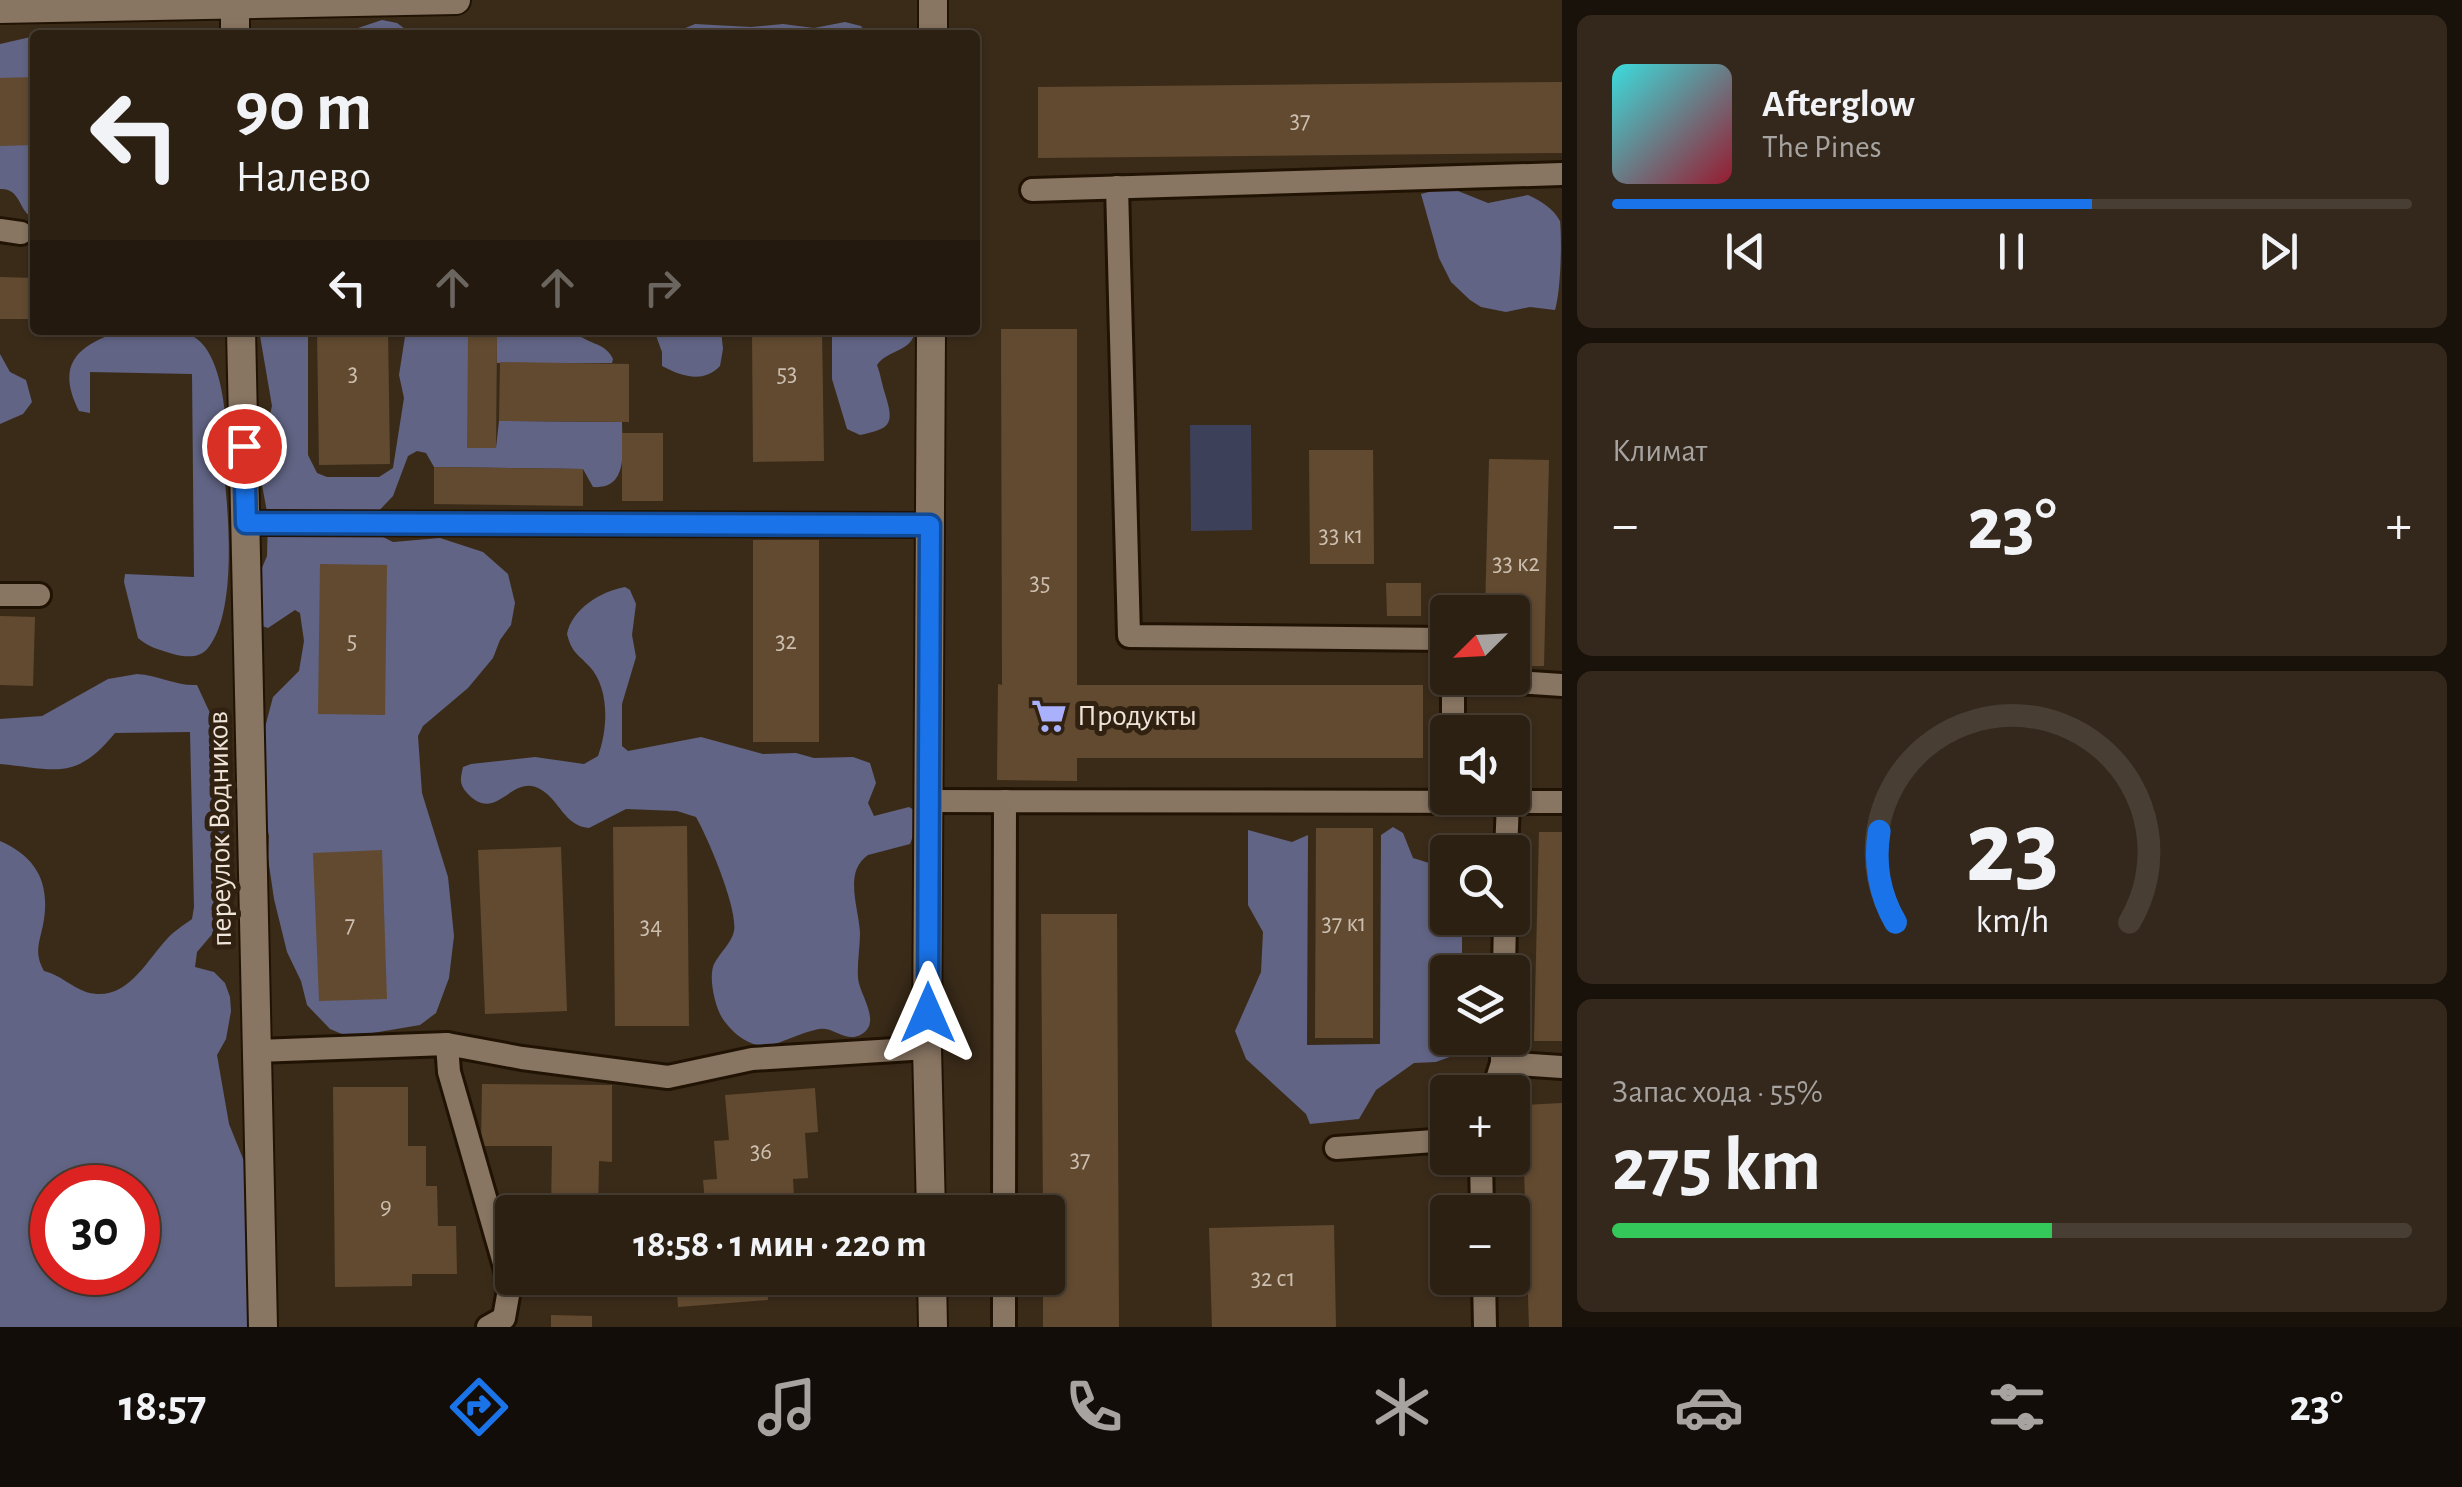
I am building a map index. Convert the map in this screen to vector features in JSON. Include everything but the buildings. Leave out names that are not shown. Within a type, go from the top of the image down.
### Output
[{"type":"street","points":[[0,9],[202,2],[456,0]]},
{"type":"street","points":[[933,30],[934,0]]},
{"type":"street","points":[[235,4],[236,30]]},
{"type":"street","name":"переулок Водников","points":[[242,335],[263,1327]]},
{"type":"street","points":[[930,1195],[932,335]]},
{"type":"street","points":[[932,1295],[933,1327]]},
{"type":"lane","points":[[1032,190],[1562,174]]},
{"type":"lane","points":[[1117,187],[1129,636],[1430,639]]},
{"type":"lane","points":[[246,523],[930,525]]},
{"type":"lane","points":[[0,595],[39,595]]},
{"type":"lane","points":[[1453,715],[1453,678],[1562,685]]},
{"type":"lane","points":[[929,801],[1430,800]]},
{"type":"lane","points":[[1004,801],[1004,1195]]},
{"type":"lane","points":[[1530,802],[1562,802]]},
{"type":"lane","points":[[446,1044],[449,1072],[510,1284],[504,1318],[488,1327]]},
{"type":"lane","points":[[257,1051],[446,1044],[522,1058],[668,1076],[752,1059],[928,1048]]},
{"type":"lane","points":[[1499,1075],[1502,1055]]},
{"type":"lane","points":[[1502,1063],[1562,1067]]},
{"type":"lane","points":[[1336,1148],[1430,1141]]},
{"type":"lane","points":[[1004,1295],[1004,1327]]},
{"type":"lane","points":[[1484,1295],[1485,1327]]},
{"type":"shaded area","points":[[382,20],[406,30],[352,30]]},
{"type":"shaded area","points":[[845,22],[864,30],[681,30],[695,24],[814,28]]},
{"type":"shaded area","points":[[30,37],[30,216],[12,192],[0,189],[0,44]]},
{"type":"shaded area","points":[[1448,187],[1488,203],[1528,195],[1554,212],[1560,221],[1561,240],[1555,310],[1530,307],[1506,312],[1481,307],[1451,282],[1439,258],[1421,194]]},
{"type":"shaded area","points":[[113,335],[190,335],[204,346],[217,373],[227,439],[227,591],[217,633],[208,648],[196,656],[173,654],[138,638],[124,582],[125,574],[194,577],[192,374],[90,372],[90,413],[79,411],[69,379],[71,367],[85,348]]},
{"type":"shaded area","points":[[260,335],[308,335],[308,455],[317,473],[327,477],[379,477],[393,468],[404,398],[399,375],[405,335],[468,335],[468,448],[496,448],[499,421],[622,422],[621,465],[613,482],[605,486],[593,487],[583,469],[434,467],[426,453],[417,451],[408,456],[393,496],[373,517],[383,537],[393,542],[440,538],[483,552],[508,574],[515,603],[511,625],[493,658],[468,688],[423,726],[418,736],[422,793],[448,877],[454,936],[449,978],[436,1013],[420,1025],[349,1037],[330,1029],[307,1005],[287,952],[274,899],[269,836],[261,802],[263,735],[273,697],[299,671],[304,641],[300,613],[295,610],[268,628],[259,625],[256,582],[267,556],[268,517],[258,464],[272,406]]},
{"type":"shaded area","points":[[580,335],[605,349],[613,359],[612,363],[497,363],[497,337]]},
{"type":"shaded area","points":[[656,335],[722,335],[720,366],[699,377],[662,366]]},
{"type":"shaded area","points":[[832,335],[914,335],[905,347],[877,365],[890,414],[883,428],[860,435],[847,429],[832,379]]},
{"type":"shaded area","points":[[0,354],[10,372],[26,380],[32,402],[23,414],[0,424]]},
{"type":"shaded area","points":[[1190,425],[1251,425],[1252,530],[1191,531]]},
{"type":"shaded area","points":[[625,587],[636,604],[632,635],[636,657],[622,704],[622,746],[628,751],[701,737],[763,754],[853,757],[870,763],[876,783],[868,803],[874,816],[909,807],[916,811],[917,826],[910,844],[868,855],[856,871],[858,978],[870,1015],[868,1029],[862,1034],[851,1037],[819,1029],[774,1044],[758,1045],[737,1035],[725,1022],[718,1010],[712,970],[733,935],[734,921],[721,874],[696,817],[677,811],[626,809],[589,828],[574,823],[540,789],[521,787],[488,804],[479,802],[463,788],[463,767],[471,764],[535,757],[584,764],[598,756],[604,734],[604,697],[596,675],[573,649],[567,634],[581,609]]},
{"type":"shaded area","points":[[137,674],[197,685],[216,726],[215,741],[231,833],[229,895],[214,932],[197,952],[195,967],[214,972],[225,983],[230,997],[226,1039],[217,1055],[229,1124],[248,1171],[248,1327],[0,1327],[0,841],[32,864],[43,885],[45,910],[38,954],[44,971],[86,992],[113,992],[124,986],[170,936],[192,919],[194,907],[190,732],[115,733],[88,759],[63,769],[0,764],[0,719],[42,716],[108,679]]},
{"type":"shaded area","points":[[1393,827],[1403,833],[1413,858],[1430,863],[1430,935],[1462,935],[1462,955],[1430,955],[1430,1055],[1455,1055],[1436,1062],[1414,1063],[1376,1090],[1359,1119],[1310,1124],[1306,1114],[1246,1059],[1235,1031],[1261,972],[1263,932],[1248,905],[1248,830],[1292,842],[1308,835],[1307,1045],[1380,1044],[1381,835]]},
{"type":"place","name":"Продукты","points":[[1049,716]]},
{"type":"route","points":[[244,446],[246,523],[930,525],[928,1013]]}]
